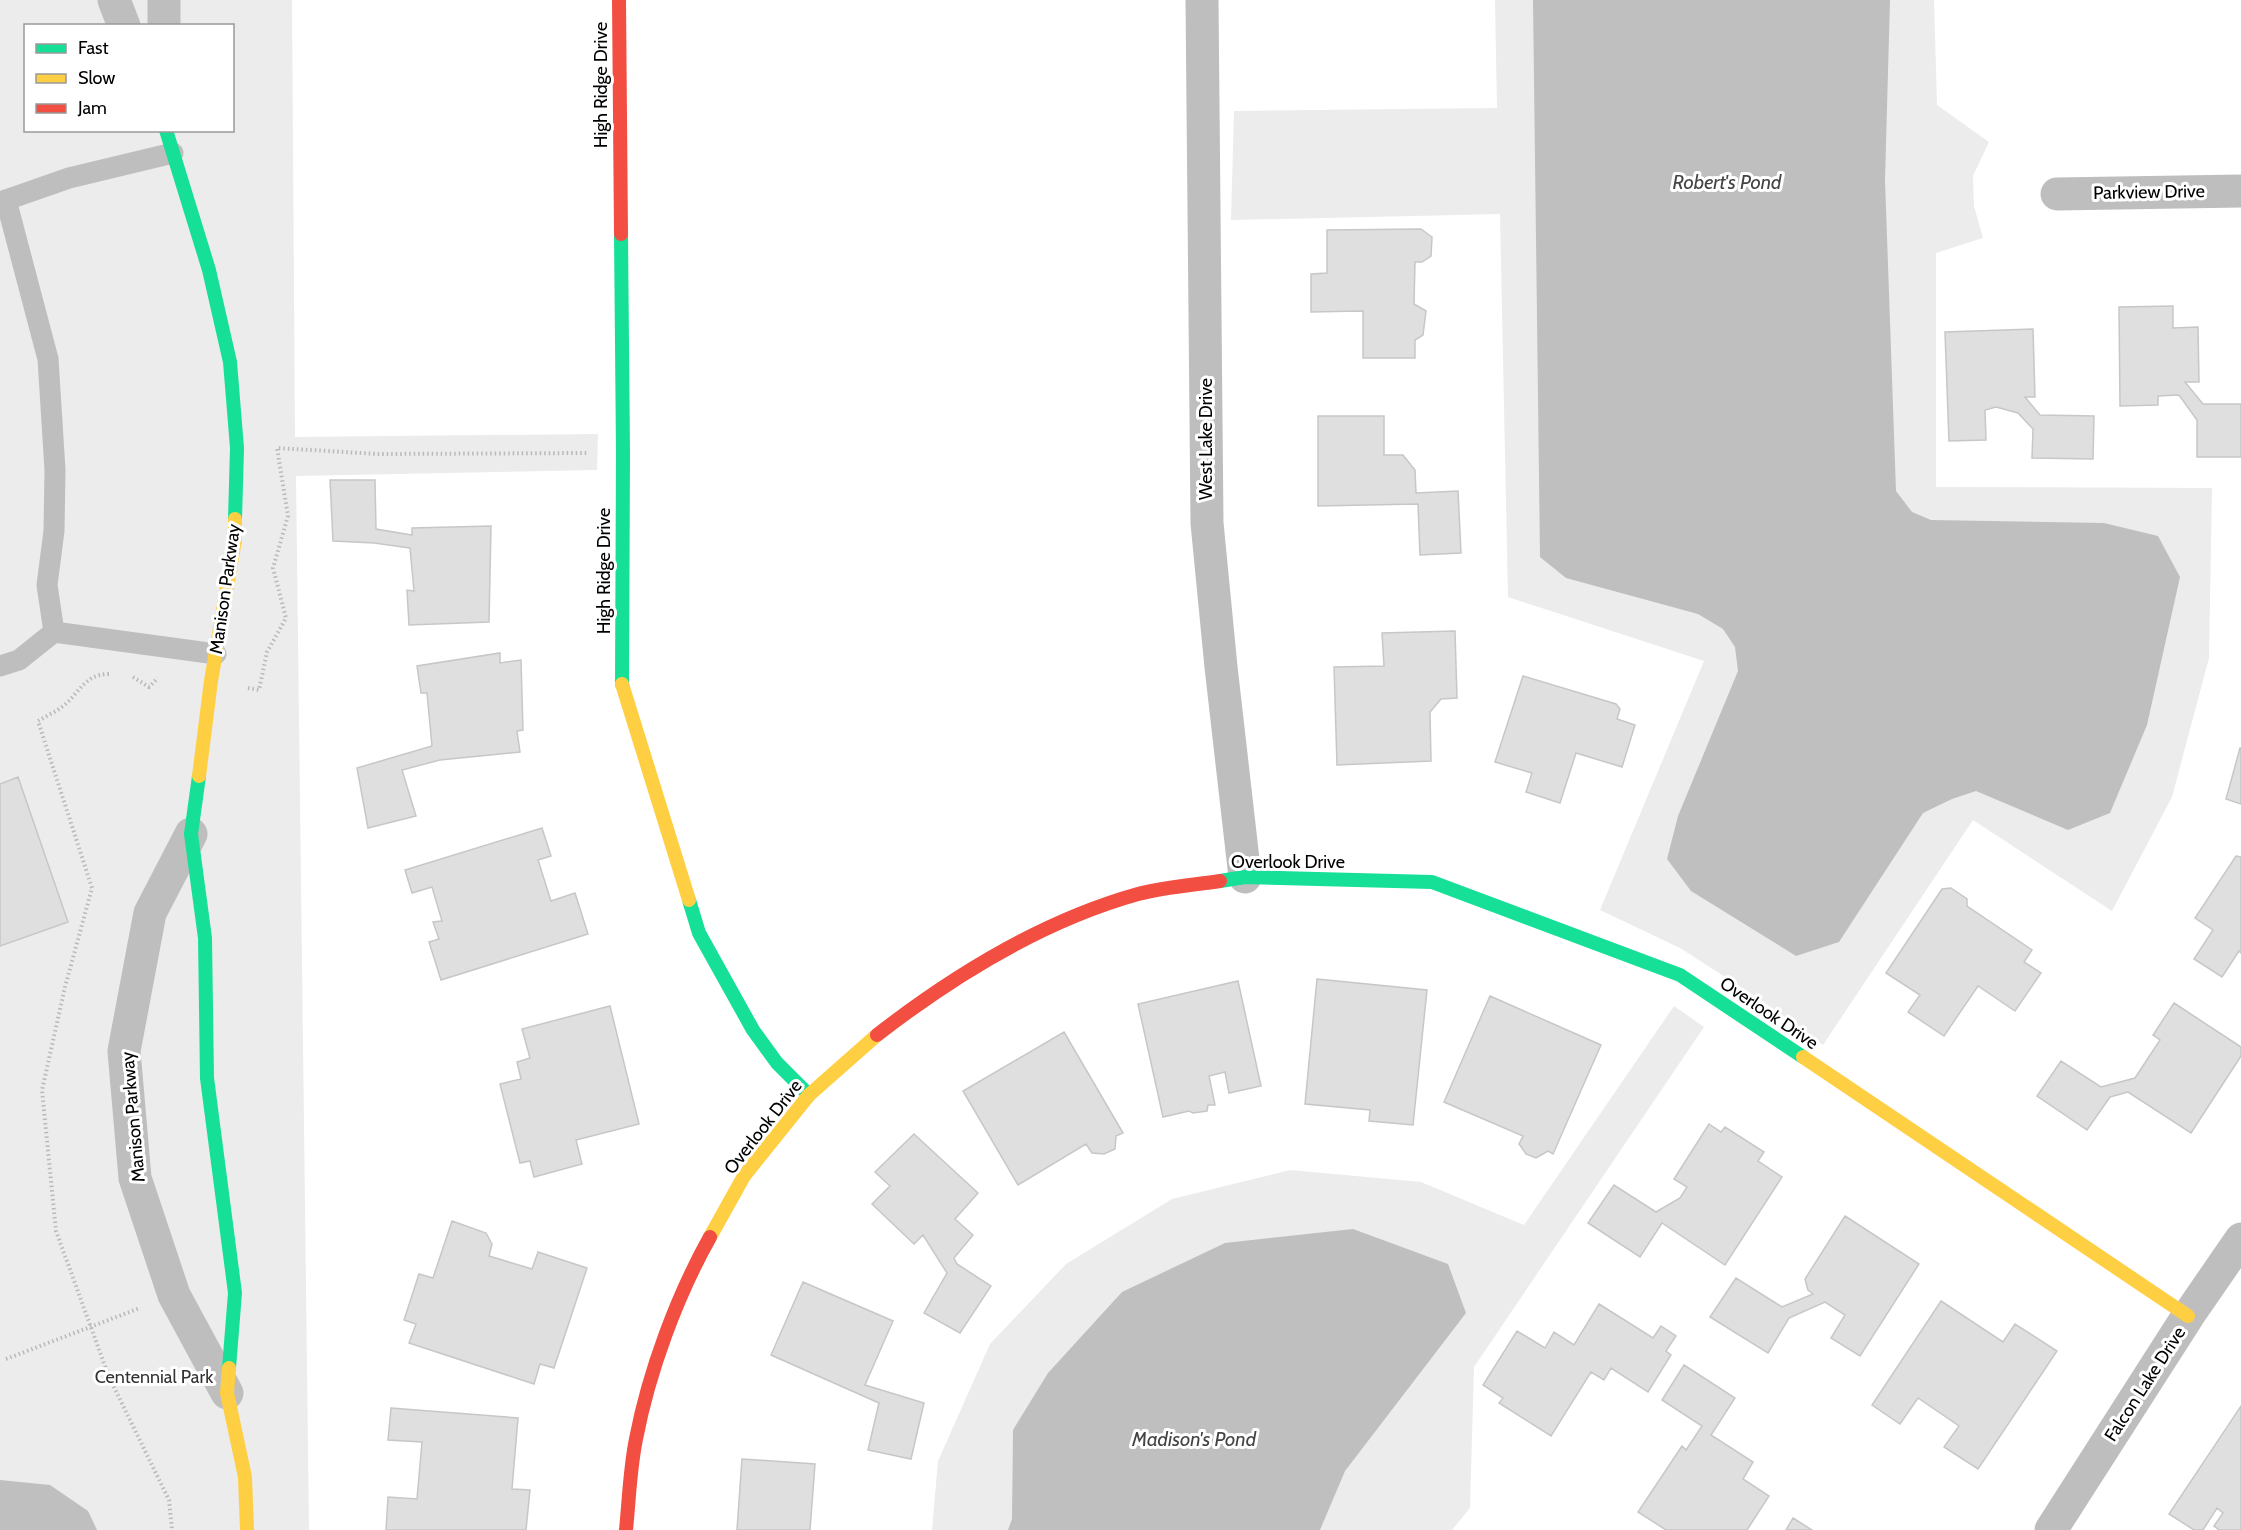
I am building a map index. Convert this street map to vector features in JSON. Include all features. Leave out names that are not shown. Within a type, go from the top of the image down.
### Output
[{"type":"street","points":[[114,0],[123,24]]},
{"type":"street","points":[[164,0],[164,24]]},
{"type":"street","name":"High Ridge Drive","points":[[619,0],[623,453],[621,682],[699,933],[753,1030],[777,1063],[809,1095]]},
{"type":"street","name":"West Lake Drive","points":[[1202,0],[1207,523],[1245,877]]},
{"type":"street","name":"Manison Parkway","points":[[169,137],[209,270],[230,362],[237,438],[234,540],[211,681],[191,834],[205,938],[207,1078],[235,1293],[227,1393]]},
{"type":"street","name":"Parkview Drive","points":[[2057,194],[2241,190]]},
{"type":"street","name":"Manison Parkway","points":[[191,834],[150,913],[124,1052],[135,1178],[174,1295],[227,1393],[245,1477],[247,1530]]},
{"type":"street","name":"Overlook Drive","points":[[626,1530],[636,1439],[661,1346],[698,1258],[744,1176],[809,1095],[878,1034],[957,978],[1048,927],[1139,894],[1245,877],[1432,882],[1680,975],[2188,1316]]},
{"type":"street","name":"Falcon Lake Drive","points":[[2051,1530],[2188,1316],[2241,1239]]},
{"type":"lane","points":[[54,632],[47,585],[54,531],[55,471],[48,359],[3,201],[69,178],[169,137]]},
{"type":"lane","points":[[0,666],[19,660],[54,632],[216,654]]},
{"type":"path","points":[[129,674],[149,687],[160,676],[211,681],[260,690],[267,652],[286,618],[273,568],[288,516],[277,448],[378,454],[597,453]]},
{"type":"path","points":[[112,674],[104,674],[83,682],[64,706],[38,720],[92,888],[64,987],[42,1090],[56,1231],[109,1377],[169,1500],[172,1530]]},
{"type":"path","points":[[6,1359],[174,1295]]},
{"type":"green space","name":"Centennial Park","points":[[0,0],[292,0],[295,437],[598,434],[597,470],[296,476],[309,1530],[0,1530]]},
{"type":"green space","points":[[1495,0],[1934,0],[1937,105],[1989,142],[1973,176],[1974,206],[1983,238],[1936,253],[1936,487],[2212,488],[2209,658],[2172,797],[2112,911],[1973,820],[1823,1045],[1758,998],[1680,948],[1600,910],[1704,661],[1508,597],[1500,214],[1231,220],[1234,111],[1497,108]]},
{"type":"green space","points":[[1674,1006],[1704,1027],[1474,1367],[1470,1508],[1452,1530],[932,1530],[938,1461],[990,1344],[1066,1264],[1172,1199],[1290,1170],[1421,1182],[1524,1225]]},
{"type":"water","name":"Robert's Pond","points":[[1533,0],[1890,0],[1885,180],[1896,491],[1912,512],[1931,520],[2104,523],[2158,536],[2180,577],[2147,725],[2110,813],[2068,830],[1976,791],[1952,799],[1923,813],[1839,942],[1796,956],[1691,891],[1667,859],[1678,816],[1738,671],[1735,647],[1723,629],[1698,614],[1566,578],[1540,557]]},
{"type":"water","name":"Madison's Pond","points":[[1353,1229],[1448,1264],[1466,1313],[1345,1471],[1320,1530],[1008,1530],[1012,1519],[1013,1430],[1048,1373],[1122,1292],[1225,1243]]},
{"type":"water","points":[[0,1480],[50,1485],[88,1511],[97,1530],[0,1530]]},
{"type":"building","points":[[1421,229],[1432,237],[1431,256],[1422,262],[1415,262],[1414,304],[1426,311],[1423,335],[1415,340],[1415,358],[1363,358],[1363,311],[1311,312],[1311,274],[1327,273],[1327,230]]},
{"type":"building","points":[[2173,306],[2173,328],[2198,327],[2199,382],[2185,382],[2203,404],[2241,404],[2241,457],[2197,457],[2197,420],[2179,395],[2158,396],[2158,405],[2120,406],[2119,307]]},
{"type":"building","points":[[2033,329],[2035,397],[2025,397],[2040,415],[2094,416],[2093,459],[2032,458],[2033,429],[2018,413],[1996,407],[1985,410],[1986,440],[1949,441],[1945,332]]},
{"type":"building","points":[[1318,416],[1384,416],[1384,455],[1403,455],[1415,470],[1416,493],[1458,491],[1461,553],[1420,555],[1418,504],[1318,506]]},
{"type":"building","points":[[330,480],[375,480],[376,529],[412,535],[412,528],[491,526],[489,622],[409,625],[407,590],[414,591],[410,548],[333,541]]},
{"type":"building","points":[[1455,631],[1457,698],[1441,699],[1430,712],[1431,761],[1337,765],[1334,667],[1384,666],[1382,633]]},
{"type":"building","points":[[500,653],[500,663],[521,660],[523,730],[517,731],[520,752],[440,760],[402,770],[416,816],[368,828],[357,768],[432,746],[427,693],[421,693],[417,666]]},
{"type":"building","points":[[1523,676],[1616,704],[1620,709],[1617,719],[1635,725],[1622,767],[1576,753],[1560,803],[1526,792],[1532,773],[1495,762]]},
{"type":"building","points":[[2241,748],[2241,804],[2226,799]]},
{"type":"building","points":[[18,777],[68,922],[0,946],[0,784]]},
{"type":"building","points":[[542,828],[551,856],[538,860],[551,901],[575,893],[588,934],[441,980],[429,942],[439,939],[433,922],[442,921],[432,887],[412,893],[405,870]]},
{"type":"building","points":[[2236,856],[2241,857],[2241,953],[2239,951],[2222,977],[2194,959],[2213,930],[2195,918]]},
{"type":"building","points":[[1951,888],[1967,899],[1967,906],[2032,950],[2024,962],[2041,973],[2015,1011],[1978,986],[1944,1036],[1908,1012],[1920,995],[1886,973],[1942,889]]},
{"type":"building","points":[[1317,979],[1427,990],[1413,1125],[1369,1121],[1370,1110],[1305,1104]]},
{"type":"building","points":[[1238,981],[1261,1086],[1229,1093],[1225,1072],[1209,1076],[1215,1105],[1208,1105],[1207,1111],[1193,1113],[1189,1111],[1163,1117],[1138,1004]]},
{"type":"building","points":[[1490,996],[1601,1045],[1553,1154],[1548,1151],[1536,1158],[1526,1154],[1519,1144],[1523,1136],[1444,1102]]},
{"type":"building","points":[[2174,1003],[2241,1047],[2241,1056],[2191,1133],[2128,1092],[2110,1097],[2087,1130],[2037,1096],[2061,1061],[2101,1087],[2135,1078],[2160,1040],[2153,1035]]},
{"type":"building","points":[[610,1006],[639,1124],[576,1140],[582,1164],[534,1177],[530,1161],[520,1163],[500,1084],[521,1079],[517,1062],[530,1058],[522,1029]]},
{"type":"building","points":[[1064,1032],[1123,1133],[1116,1136],[1115,1149],[1104,1154],[1092,1153],[1086,1144],[1018,1185],[963,1091]]},
{"type":"building","points":[[1709,1124],[1721,1132],[1725,1127],[1764,1152],[1758,1161],[1782,1177],[1725,1265],[1662,1223],[1640,1257],[1588,1223],[1614,1185],[1656,1212],[1680,1198],[1687,1187],[1674,1179]]},
{"type":"building","points":[[914,1134],[978,1193],[955,1219],[973,1235],[954,1258],[957,1264],[991,1286],[960,1333],[924,1313],[947,1273],[923,1235],[914,1244],[872,1204],[890,1186],[875,1172]]},
{"type":"building","points":[[1845,1216],[1919,1264],[1860,1356],[1831,1338],[1845,1315],[1825,1302],[1789,1318],[1768,1353],[1710,1317],[1736,1278],[1782,1307],[1813,1294],[1808,1290],[1805,1279]]},
{"type":"building","points":[[452,1221],[486,1233],[492,1244],[489,1256],[532,1269],[538,1252],[587,1268],[554,1368],[540,1364],[534,1384],[409,1343],[416,1324],[404,1320],[419,1274],[433,1278]]},
{"type":"building","points":[[803,1282],[893,1321],[865,1385],[924,1403],[911,1459],[868,1450],[879,1403],[771,1355]]},
{"type":"building","points":[[1941,1301],[2003,1342],[2015,1324],[2057,1351],[1978,1469],[1944,1447],[1959,1426],[1918,1398],[1900,1424],[1872,1405]]},
{"type":"building","points":[[1599,1304],[1653,1338],[1661,1326],[1676,1336],[1666,1351],[1671,1355],[1648,1392],[1611,1368],[1604,1380],[1591,1372],[1551,1436],[1499,1403],[1503,1398],[1483,1385],[1517,1331],[1545,1348],[1554,1332],[1574,1345]]},
{"type":"building","points":[[1684,1365],[1735,1398],[1711,1435],[1753,1462],[1743,1479],[1769,1496],[1747,1530],[1666,1530],[1638,1512],[1682,1446],[1686,1450],[1702,1426],[1662,1400]]},
{"type":"building","points":[[2241,1406],[2241,1530],[2219,1530],[2214,1526],[2223,1513],[2217,1508],[2203,1530],[2194,1530],[2169,1514]]},
{"type":"building","points":[[391,1408],[518,1418],[512,1489],[530,1490],[526,1530],[386,1530],[388,1497],[417,1499],[422,1442],[388,1440]]},
{"type":"building","points":[[742,1459],[815,1464],[810,1530],[737,1530]]},
{"type":"building","points":[[1793,1518],[1812,1530],[1786,1530]]},
{"type":"traffic: fast","points":[[167,132],[209,270],[230,362],[237,448],[235,519]]},
{"type":"traffic: fast","points":[[621,234],[622,684]]},
{"type":"traffic: fast","points":[[199,776],[191,834],[205,938],[207,1078],[235,1293],[229,1368]]},
{"type":"traffic: fast","points":[[1220,881],[1245,877],[1432,882],[1680,975],[1803,1057]]},
{"type":"traffic: fast","points":[[689,900],[699,933],[753,1030],[777,1063],[809,1095]]},
{"type":"traffic: slow","points":[[199,776],[211,681],[235,540],[235,519]]},
{"type":"traffic: slow","points":[[622,684],[689,900]]},
{"type":"traffic: slow","points":[[710,1237],[744,1176],[809,1095],[877,1035]]},
{"type":"traffic: slow","points":[[1803,1057],[2188,1316]]},
{"type":"traffic: slow","points":[[229,1368],[227,1393],[245,1477],[247,1530]]},
{"type":"traffic: jam","points":[[619,0],[621,234]]},
{"type":"traffic: jam","points":[[877,1035],[968,971],[1035,934],[1103,905],[1138,894],[1220,881]]},
{"type":"traffic: jam","points":[[626,1530],[634,1450],[648,1387],[686,1284],[710,1237]]}]
